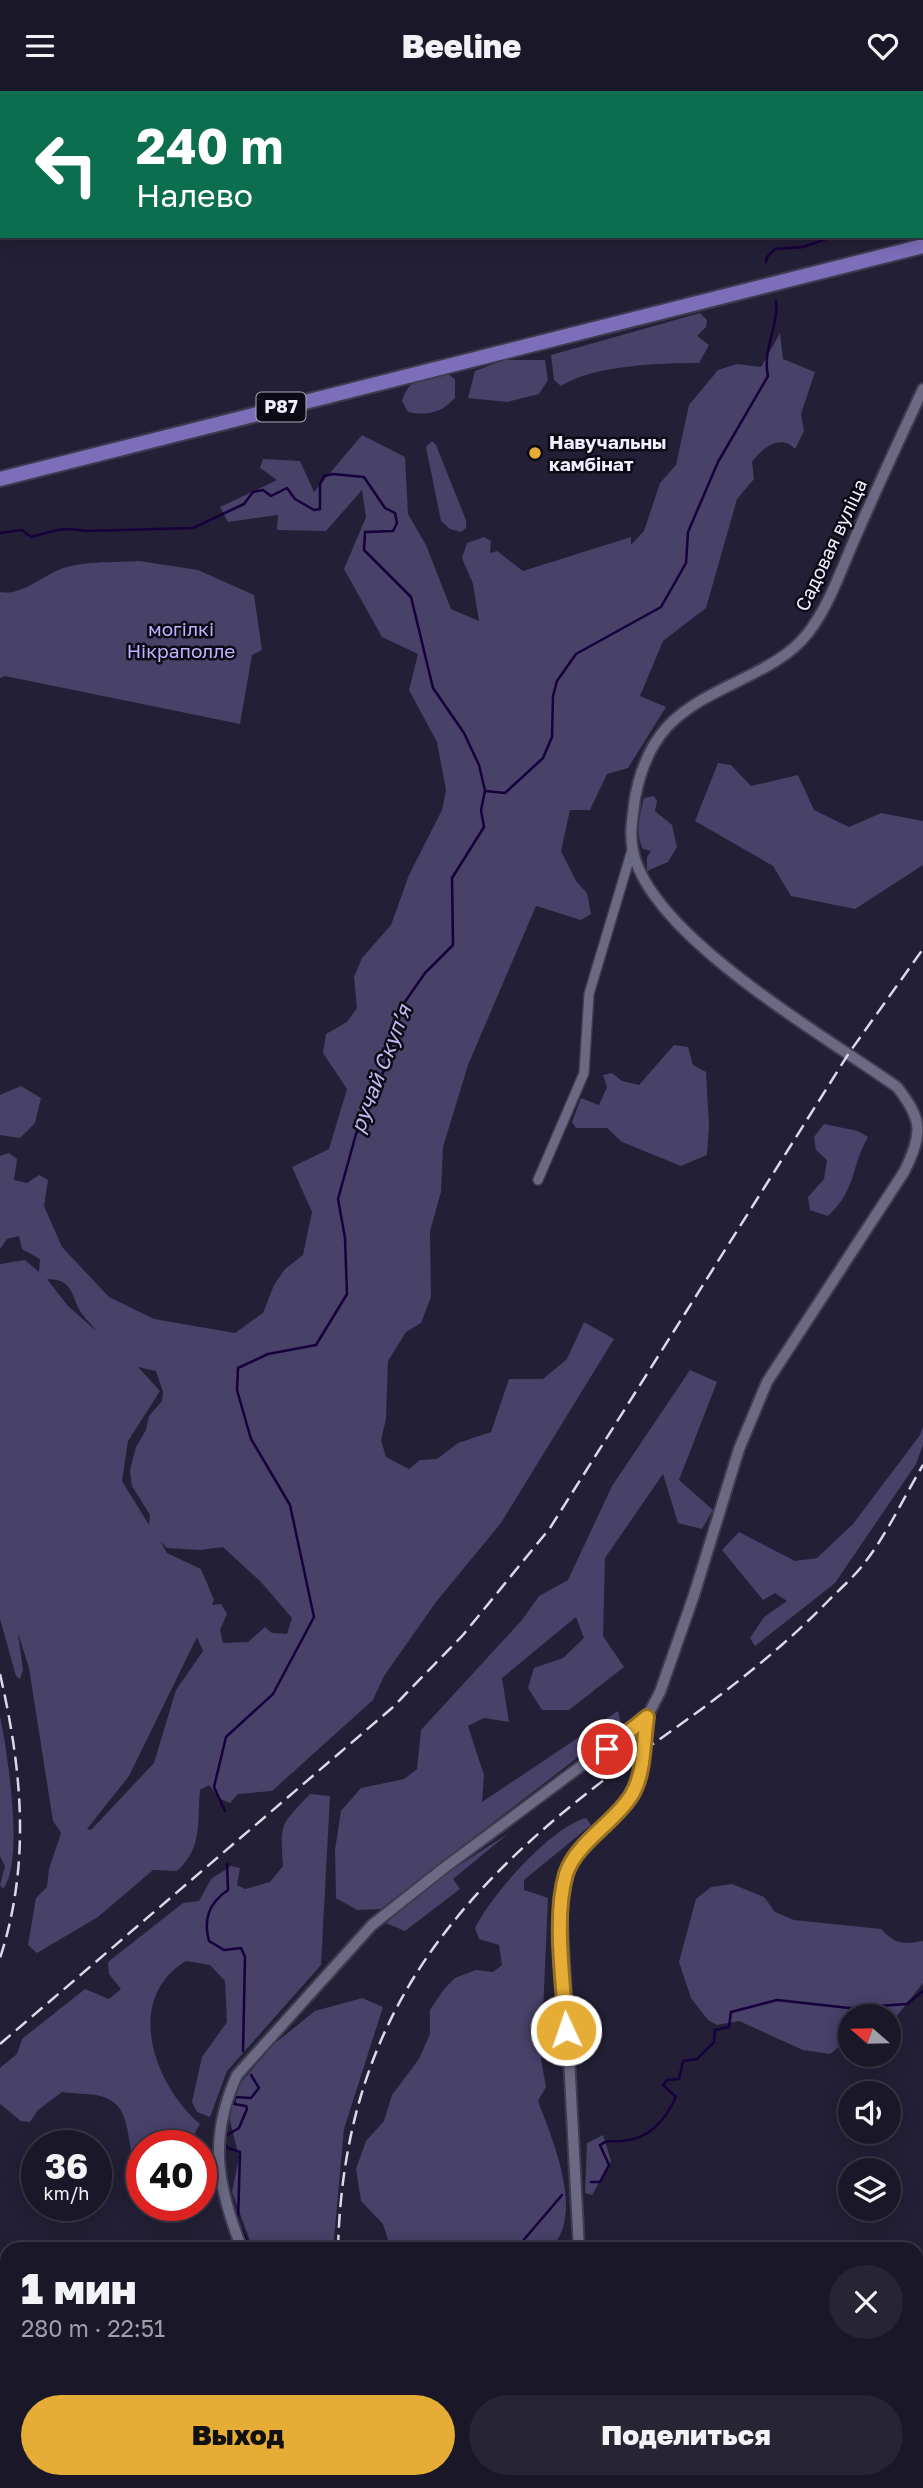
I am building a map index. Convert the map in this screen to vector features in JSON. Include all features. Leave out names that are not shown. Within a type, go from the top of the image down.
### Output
[{"type":"main road","name":"Р87","points":[[0,479],[923,246]]},
{"type":"street","name":"Садовая вуліца","points":[[537,1180],[584,1073],[589,994],[632,850],[633,813],[638,782],[655,742],[687,709],[774,660],[808,634],[834,588],[923,389]]},
{"type":"street","name":"Садовая вуліца","points":[[632,850],[647,884],[688,935],[766,996],[897,1087],[915,1105],[922,1119],[914,1153],[766,1382],[739,1449],[694,1595],[660,1692],[647,1717]]},
{"type":"street","points":[[239,2242],[228,2212],[219,2174],[218,2136],[222,2116],[237,2075],[372,1925],[647,1717]]},
{"type":"street","points":[[579,2242],[561,1902],[567,1872],[577,1854],[616,1817],[633,1793],[641,1773],[647,1717]]},
{"type":"green space","points":[[700,313],[707,320],[706,327],[697,336],[709,345],[699,363],[609,369],[561,386],[554,380],[551,355]]},
{"type":"green space","points":[[780,333],[783,359],[815,372],[801,414],[804,431],[795,449],[783,442],[777,443],[760,452],[752,462],[754,479],[737,499],[706,608],[663,641],[640,696],[666,707],[628,768],[607,774],[590,810],[570,810],[561,851],[576,881],[587,893],[591,914],[581,920],[536,906],[468,1065],[443,1147],[441,1192],[430,1231],[431,1297],[421,1323],[406,1332],[388,1361],[386,1419],[381,1440],[386,1457],[409,1469],[420,1460],[437,1459],[458,1443],[491,1432],[509,1379],[543,1379],[567,1359],[584,1322],[614,1339],[501,1523],[436,1602],[384,1676],[373,1700],[272,1791],[238,1794],[230,1803],[220,1799],[209,1785],[200,1790],[195,1844],[177,1871],[153,1870],[98,1917],[37,1953],[28,1945],[36,1898],[47,1887],[49,1869],[61,1833],[53,1821],[29,1668],[18,1633],[23,1670],[20,1679],[16,1676],[0,1619],[0,1264],[25,1260],[39,1272],[40,1259],[22,1249],[19,1236],[7,1239],[0,1249],[0,1156],[9,1153],[17,1159],[14,1180],[27,1183],[39,1175],[48,1180],[44,1206],[62,1247],[109,1297],[154,1319],[235,1333],[263,1313],[274,1285],[285,1269],[303,1255],[312,1212],[292,1167],[329,1149],[347,1089],[323,1053],[326,1034],[347,1022],[357,1008],[354,977],[362,958],[391,925],[409,875],[442,810],[446,790],[437,742],[409,690],[418,654],[382,637],[344,569],[366,517],[362,490],[326,531],[277,530],[278,515],[228,522],[220,507],[277,480],[260,468],[263,459],[300,461],[314,492],[362,435],[405,457],[408,514],[426,545],[451,609],[479,621],[473,584],[462,558],[467,543],[484,537],[491,541],[490,553],[497,551],[523,571],[631,537],[631,545],[644,531],[660,483],[676,465],[689,405],[718,370],[737,364],[761,367]],"holes":[[[47,1279],[65,1283],[96,1331],[68,1306]],[[138,1367],[156,1371],[163,1392],[162,1401],[149,1416],[130,1470],[132,1486],[150,1515],[149,1525],[122,1481],[128,1441],[160,1391]],[[160,1541],[167,1548],[200,1550],[223,1547],[261,1582],[292,1618],[287,1634],[272,1633],[265,1627],[248,1642],[223,1643],[220,1630],[227,1614],[221,1604],[212,1605],[214,1600],[201,1569],[167,1553]],[[197,1637],[203,1651],[176,1690],[154,1763],[91,1830],[87,1829],[129,1776]]]},
{"type":"green space","points":[[504,360],[545,360],[548,380],[539,394],[507,402],[468,398],[475,371]]},
{"type":"green space","points":[[446,373],[455,379],[455,398],[434,412],[408,412],[402,401],[409,387],[418,380]]},
{"type":"green space","points":[[432,441],[466,520],[466,528],[461,532],[450,529],[441,521],[426,447]]},
{"type":"green space","name":"могілкі Нікраполле","points":[[139,561],[198,570],[254,595],[262,650],[252,655],[240,724],[5,676],[0,678],[0,592],[22,589],[65,567]]},
{"type":"green space","points":[[718,763],[731,765],[751,786],[798,775],[814,810],[849,827],[881,813],[923,821],[923,865],[855,909],[791,896],[773,866],[695,821]]},
{"type":"green space","points":[[654,796],[657,801],[655,811],[672,825],[677,847],[668,862],[647,871],[647,857],[651,851],[643,849],[639,837],[639,823],[644,798]]},
{"type":"green space","points":[[674,1045],[688,1047],[693,1065],[706,1072],[709,1125],[707,1155],[681,1166],[622,1142],[607,1128],[576,1128],[572,1122],[581,1098],[599,1105],[607,1087],[603,1075],[612,1073],[622,1081],[639,1085]]},
{"type":"green space","points":[[21,1086],[41,1098],[35,1123],[20,1138],[0,1135],[0,1095]]},
{"type":"green space","points":[[824,1124],[858,1131],[868,1137],[849,1188],[828,1216],[810,1210],[808,1197],[824,1179],[827,1160],[816,1150],[814,1137]]},
{"type":"green space","points":[[690,1370],[717,1382],[679,1480],[713,1510],[702,1529],[678,1523],[663,1474],[605,1558],[603,1636],[624,1667],[569,1710],[542,1710],[528,1688],[534,1668],[563,1658],[584,1638],[576,1617],[502,1678],[509,1722],[484,1718],[468,1726],[484,1775],[482,1802],[618,1711],[621,1724],[381,1909],[357,1910],[336,1898],[335,1850],[341,1811],[361,1788],[404,1779],[417,1769],[421,1730],[522,1620],[539,1596],[568,1580],[612,1486]]},
{"type":"green space","points":[[923,1427],[923,1445],[916,1464],[835,1583],[755,1646],[750,1638],[764,1617],[787,1601],[775,1593],[763,1600],[722,1550],[739,1532],[795,1561],[817,1558],[853,1524],[920,1435]]},
{"type":"green space","points":[[0,1716],[7,1754],[14,1831],[13,1855],[3,1889],[0,1885],[5,1866],[0,1856]]},
{"type":"green space","points":[[310,1794],[330,1796],[321,1965],[227,2071],[210,2117],[197,2112],[192,2102],[202,2057],[227,2022],[225,1981],[210,1965],[186,1961],[167,1977],[155,1997],[151,2019],[152,2042],[170,2087],[200,2124],[197,2130],[128,2130],[119,2107],[111,2100],[95,2095],[62,2092],[38,2110],[30,2122],[21,2121],[0,2104],[0,2068],[17,2054],[22,2039],[85,1989],[109,1999],[121,1989],[109,1974],[108,1962],[183,1903],[199,1901],[211,1879],[231,1866],[240,1868],[237,1885],[245,1889],[270,1882],[283,1866],[282,1833],[293,1812]]},
{"type":"green space","points":[[586,1818],[591,1825],[524,1880],[524,1890],[548,1898],[541,2059],[546,2087],[538,2101],[563,2177],[565,2217],[560,2234],[555,2242],[389,2242],[383,2224],[361,2201],[356,2169],[366,2141],[384,2121],[392,2095],[419,2059],[430,2034],[430,2010],[444,1989],[455,1978],[476,1970],[493,1972],[502,1965],[499,1945],[479,1939],[475,1928],[483,1914],[523,1864],[556,1834]]},
{"type":"green space","points":[[509,1833],[453,1879],[460,1889],[405,1931],[386,1923],[438,1879]]},
{"type":"green space","points":[[732,1884],[764,1897],[775,1912],[794,1920],[881,1929],[900,1942],[923,1941],[923,1983],[901,2011],[901,2004],[838,2004],[838,2048],[830,2054],[803,2050],[739,2021],[717,2025],[708,2020],[691,1998],[679,1962],[696,1899],[711,1887]]},
{"type":"green space","points":[[362,1998],[383,2007],[344,2129],[334,2242],[250,2242],[232,2192],[239,2157],[230,2121],[231,2094],[274,2044],[315,2011]]},
{"type":"green space","points":[[603,2135],[611,2161],[592,2195],[585,2193],[587,2143]]},
{"type":"waterway","points":[[766,262],[775,249],[803,247],[829,238]]},
{"type":"waterway","points":[[486,791],[505,793],[543,758],[552,737],[553,696],[557,681],[576,654],[661,607],[686,563],[688,532],[718,462],[768,376],[767,356],[776,301]]},
{"type":"waterway","name":"ручай Скупʼя","points":[[0,533],[22,530],[31,537],[64,529],[85,531],[193,528],[244,504],[253,492],[263,490],[271,496],[287,488],[295,499],[314,510],[320,509],[320,484],[324,476],[333,474],[364,477],[385,508],[395,513],[397,523],[393,531],[365,532],[364,550],[411,597],[433,688],[464,733],[479,765],[485,791],[481,810],[484,827],[452,878],[453,945],[425,973],[400,1009],[385,1068],[356,1134],[338,1199],[345,1238],[347,1294],[316,1345],[268,1354],[238,1368],[237,1390],[251,1439],[290,1505],[314,1617],[273,1694],[226,1737],[214,1787],[225,1811]]},
{"type":"waterway","name":"ручай Скупʼя","points":[[227,1864],[228,1890],[216,1900],[209,1912],[207,1933],[209,1941],[224,1950],[241,1948],[245,1957],[243,2051]]},
{"type":"waterway","name":"ручай Скупʼя","points":[[591,2182],[600,2182],[609,2165],[600,2145],[608,2141],[641,2137],[661,2121],[676,2097],[663,2085],[667,2080],[679,2079],[683,2061],[697,2059],[714,2042],[715,2030],[729,2027],[731,2012],[777,2000],[849,2008],[907,2004],[923,1991]]},
{"type":"waterway","name":"ручай Скупʼя","points":[[225,2136],[239,2128],[247,2109],[246,2106],[234,2104],[235,2097],[251,2098],[259,2088],[251,2075]]},
{"type":"waterway","name":"ручай Скупʼя","points":[[223,2142],[228,2148],[240,2152],[238,2222],[248,2242]]},
{"type":"waterway","name":"ручай Скупʼя","points":[[522,2242],[562,2195]]},
{"type":"railway","points":[[0,2044],[392,1708],[463,1635],[550,1528],[849,1053],[923,949]]},
{"type":"railway","points":[[339,2242],[346,2164],[363,2088],[391,2020],[427,1957],[472,1900],[524,1847],[584,1796],[766,1659],[849,1581],[882,1538],[923,1465]]},
{"type":"railway","points":[[0,1674],[14,1745],[20,1816],[16,1887],[0,1958]]},
{"type":"place","name":"Навучальны камбінат","points":[[535,453]]},
{"type":"route","points":[[566,2030],[561,1902],[567,1872],[577,1854],[616,1817],[633,1793],[641,1773],[647,1717],[607,1749]]}]
